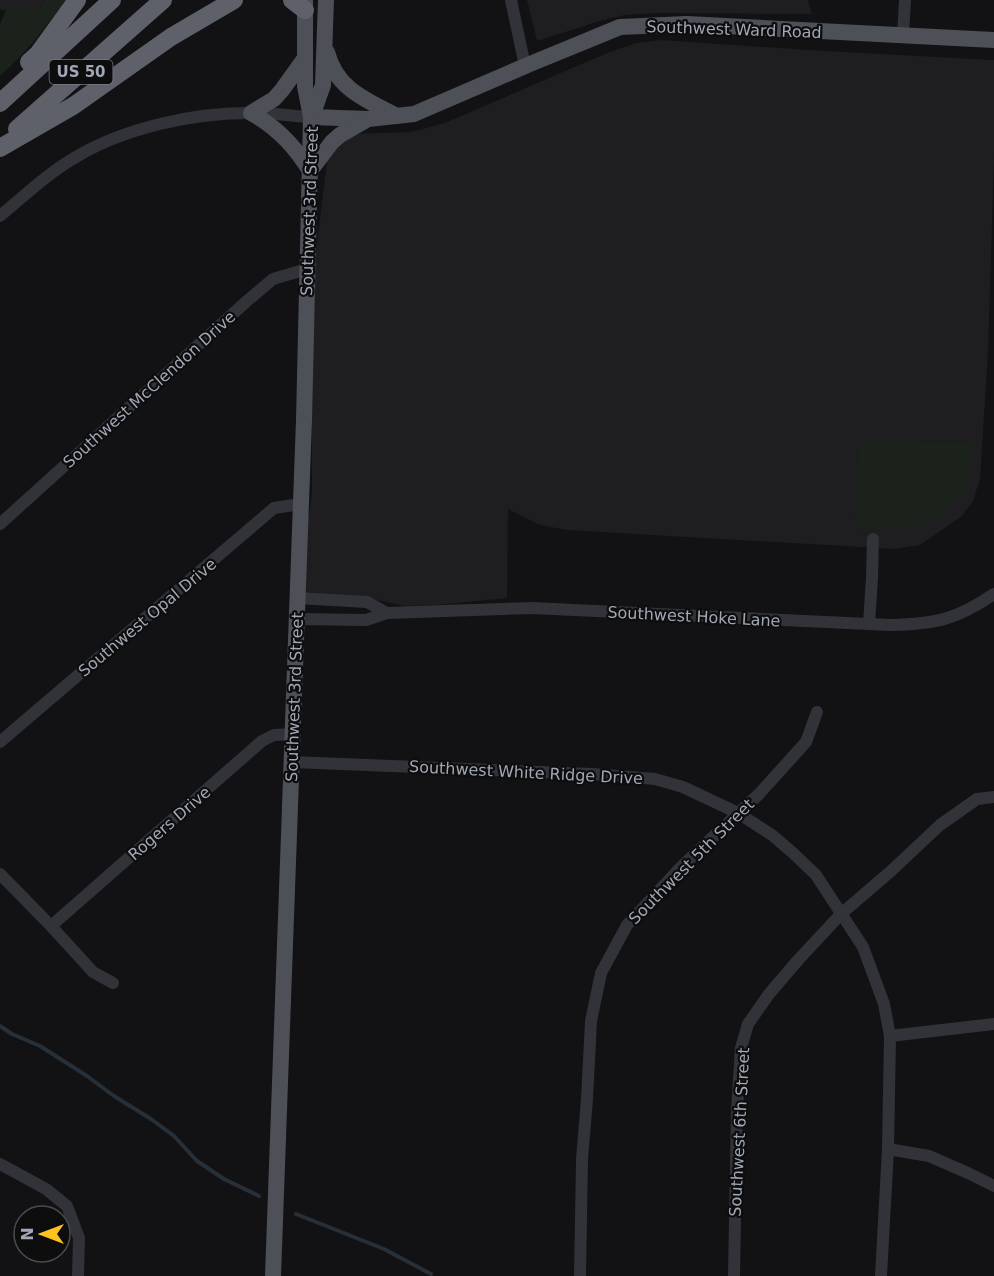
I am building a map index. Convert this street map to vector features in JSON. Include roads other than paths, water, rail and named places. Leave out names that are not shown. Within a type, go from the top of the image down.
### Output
[{"type":"highway","points":[[0,96],[4,86],[38,54],[77,0]]},
{"type":"highway","name":"US 50","points":[[0,103],[112,0]]},
{"type":"highway","name":"US 50","points":[[0,146],[163,0]]},
{"type":"highway","points":[[0,146],[73,106],[171,37],[234,0]]},
{"type":"main road","name":"Southwest 3rd Street","points":[[311,117],[323,86],[326,0]]},
{"type":"main road","name":"Southwest 3rd Street","points":[[273,1276],[289,859],[310,171],[311,117],[305,86],[301,3]]},
{"type":"main road","name":"Southwest Ward Road","points":[[311,117],[368,119],[414,114],[620,27],[687,24],[994,40]]},
{"type":"main road","points":[[326,45],[330,63],[342,82],[356,94],[397,116]]},
{"type":"main road","points":[[305,58],[274,99],[251,113],[277,130],[300,155],[310,171],[332,142],[368,119]]},
{"type":"street","points":[[511,0],[525,66]]},
{"type":"street","points":[[903,35],[904,0]]},
{"type":"street","points":[[0,216],[42,180],[76,157],[117,137],[203,115],[251,113],[311,117]]},
{"type":"street","name":"Southwest McClendon Drive","points":[[0,524],[273,279],[307,269]]},
{"type":"street","name":"Southwest Opal Drive","points":[[0,742],[274,508],[300,504]]},
{"type":"street","points":[[869,624],[873,539]]},
{"type":"street","name":"Southwest Hoke Lane","points":[[296,619],[366,620],[387,613],[532,608],[915,625],[962,614],[994,594]]},
{"type":"street","name":"Southwest Hoke Lane","points":[[297,598],[367,602],[387,613]]},
{"type":"street","name":"Southwest 5th Street","points":[[580,1276],[582,1159],[591,1021],[601,973],[627,925],[679,869],[759,794],[806,742],[817,712]]},
{"type":"street","name":"Rogers Drive","points":[[51,926],[262,741],[274,735],[293,734]]},
{"type":"street","name":"Southwest White Ridge Drive","points":[[292,762],[592,774],[655,779],[683,786],[738,813],[772,835],[793,853],[816,875],[863,947],[885,1004],[890,1036],[888,1149],[881,1276]]},
{"type":"street","name":"Southwest 6th Street","points":[[734,1276],[737,1110],[741,1048],[748,1023],[799,958],[841,914],[940,825],[977,799],[994,796]]},
{"type":"street","points":[[0,874],[93,972],[113,982]]},
{"type":"street","points":[[890,1036],[994,1024]]},
{"type":"street","points":[[888,1149],[929,1156],[994,1186]]},
{"type":"street","points":[[0,1164],[46,1189],[67,1206],[79,1238],[78,1276]]},
{"type":"waterway","points":[[0,1026],[40,1046],[87,1076],[174,1136],[197,1161],[224,1179],[259,1196]]},
{"type":"waterway","points":[[296,1214],[384,1249],[431,1274]]}]
